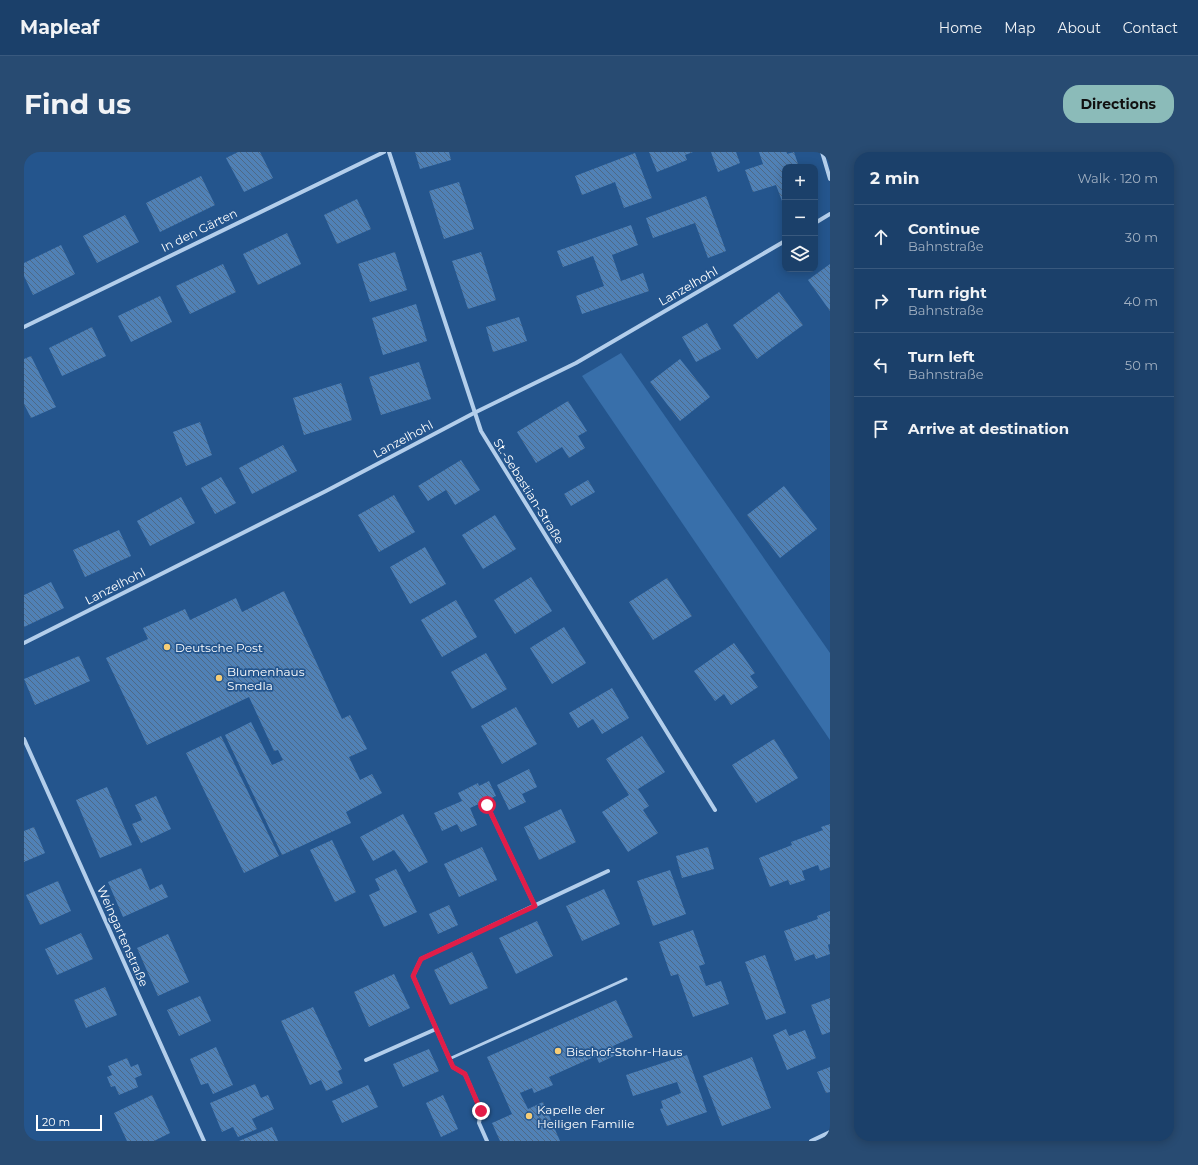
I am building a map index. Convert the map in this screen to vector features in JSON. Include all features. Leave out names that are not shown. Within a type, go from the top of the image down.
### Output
[{"type":"street","name":"In den Gärten","points":[[24,327],[384,152]]},
{"type":"street","name":"St.-Sebastian-Straße","points":[[388,152],[481,431],[715,810]]},
{"type":"street","points":[[822,152],[830,179]]},
{"type":"street","points":[[818,221],[830,214]]},
{"type":"street","name":"Lanzelhohl","points":[[24,643],[326,491],[474,413],[576,363],[782,243]]},
{"type":"street","name":"Weingartenstraße","points":[[24,740],[204,1141]]},
{"type":"street","points":[[487,805],[535,906]]},
{"type":"street","points":[[487,1141],[479,1123],[481,1111],[465,1074],[453,1067],[413,976],[421,959],[608,871]]},
{"type":"street","points":[[366,1060],[436,1029]]},
{"type":"street","points":[[811,1141],[830,1132]]},
{"type":"lane","points":[[449,1059],[626,979]]},
{"type":"shaded area","points":[[621,353],[830,653],[830,740],[582,376]]},
{"type":"building","points":[[238,152],[260,152],[273,178],[244,192],[226,158]]},
{"type":"building","points":[[415,152],[449,152],[451,160],[420,169]]},
{"type":"building","points":[[649,152],[693,152],[685,155],[687,160],[657,172]]},
{"type":"building","points":[[711,152],[736,152],[740,163],[718,172]]},
{"type":"building","points":[[759,152],[787,152],[787,154],[794,152],[798,164],[782,164],[782,201],[776,185],[753,192],[745,170],[763,164]]},
{"type":"building","points":[[635,153],[652,198],[624,208],[615,182],[582,195],[575,176]]},
{"type":"building","points":[[201,176],[215,205],[160,232],[146,203]]},
{"type":"building","points":[[459,182],[474,229],[444,239],[429,191]]},
{"type":"building","points":[[706,196],[726,251],[708,258],[695,223],[653,238],[646,218]]},
{"type":"building","points":[[357,199],[371,229],[337,244],[324,215]]},
{"type":"building","points":[[125,215],[139,242],[97,263],[83,236]]},
{"type":"building","points":[[631,225],[638,245],[612,255],[621,281],[643,273],[649,291],[582,314],[576,296],[604,286],[593,256],[563,267],[557,251]]},
{"type":"building","points":[[287,233],[301,264],[258,285],[243,254]]},
{"type":"building","points":[[61,245],[75,274],[33,295],[24,276],[24,263]]},
{"type":"building","points":[[395,252],[407,290],[370,302],[358,264]]},
{"type":"building","points":[[481,252],[496,300],[468,309],[452,261]]},
{"type":"building","points":[[223,264],[236,292],[190,314],[176,286]]},
{"type":"building","points":[[830,264],[830,311],[808,280]]},
{"type":"building","points":[[779,292],[803,325],[757,359],[733,325]]},
{"type":"building","points":[[160,296],[172,322],[131,342],[118,316]]},
{"type":"building","points":[[416,304],[427,341],[383,355],[372,318]]},
{"type":"building","points":[[519,317],[527,341],[493,352],[486,327]]},
{"type":"building","points":[[707,323],[721,349],[696,362],[682,337]]},
{"type":"building","points":[[92,327],[106,356],[62,376],[49,348]]},
{"type":"building","points":[[31,356],[56,407],[31,418],[24,404],[24,359]]},
{"type":"building","points":[[680,359],[710,397],[680,421],[650,382]]},
{"type":"building","points":[[419,362],[431,399],[381,415],[369,377]]},
{"type":"building","points":[[341,383],[352,420],[304,435],[293,398]]},
{"type":"building","points":[[568,401],[587,431],[578,436],[585,448],[569,458],[562,447],[536,463],[517,432]]},
{"type":"building","points":[[200,422],[212,455],[186,466],[173,432]]},
{"type":"building","points":[[283,445],[297,471],[252,494],[239,468]]},
{"type":"building","points":[[461,460],[480,490],[455,505],[446,490],[428,501],[418,486]]},
{"type":"building","points":[[221,477],[236,503],[215,514],[201,488]]},
{"type":"building","points":[[588,480],[595,492],[571,506],[564,494]]},
{"type":"building","points":[[784,486],[817,529],[780,558],[747,515]]},
{"type":"building","points":[[394,495],[415,532],[379,552],[358,515]]},
{"type":"building","points":[[181,497],[195,523],[150,546],[137,521]]},
{"type":"building","points":[[495,515],[516,549],[483,569],[462,535]]},
{"type":"building","points":[[119,530],[131,556],[85,577],[73,550]]},
{"type":"building","points":[[425,547],[446,584],[410,604],[390,567]]},
{"type":"building","points":[[531,577],[552,611],[515,634],[494,600]]},
{"type":"building","points":[[667,578],[692,616],[653,640],[629,602]]},
{"type":"building","points":[[51,582],[64,608],[24,627],[24,595]]},
{"type":"building","name":"Blumenhaus Smedla","points":[[284,591],[342,719],[350,715],[367,749],[349,757],[360,780],[372,774],[382,793],[346,812],[351,823],[282,855],[225,735],[251,722],[272,765],[283,760],[278,750],[274,751],[249,697],[147,745],[106,658],[148,639],[143,628],[185,609],[190,620],[236,598],[242,612]]},
{"type":"building","points":[[456,600],[477,637],[442,657],[421,620]]},
{"type":"building","points":[[564,627],[586,663],[552,684],[530,648]]},
{"type":"building","points":[[734,643],[755,673],[750,676],[758,687],[731,705],[724,694],[715,701],[694,671]]},
{"type":"building","points":[[486,653],[507,689],[472,709],[451,672]]},
{"type":"building","points":[[79,656],[90,681],[35,705],[24,679]]},
{"type":"building","points":[[612,688],[629,718],[602,734],[593,719],[578,728],[569,713]]},
{"type":"building","points":[[516,707],[537,744],[502,764],[481,726]]},
{"type":"building","points":[[221,736],[279,856],[244,873],[186,753]]},
{"type":"building","points":[[642,736],[665,772],[638,789],[649,806],[643,810],[658,833],[628,852],[602,812],[629,795],[606,759]]},
{"type":"building","points":[[774,739],[798,778],[756,803],[732,765]]},
{"type":"building","points":[[529,769],[537,787],[522,794],[526,802],[509,810],[497,785]]},
{"type":"building","points":[[489,781],[496,796],[470,808],[477,825],[461,832],[457,824],[442,831],[434,813],[462,801],[458,793],[478,783],[479,786]]},
{"type":"building","points":[[107,787],[132,845],[100,858],[76,800]]},
{"type":"building","points":[[156,796],[171,829],[141,843],[132,824],[142,820],[135,805]]},
{"type":"building","points":[[561,809],[576,842],[539,860],[524,827]]},
{"type":"building","points":[[403,814],[428,862],[409,872],[394,850],[373,861],[360,837]]},
{"type":"building","points":[[830,824],[830,867],[820,871],[818,865],[802,871],[805,880],[790,885],[788,880],[770,887],[759,858],[792,845],[791,842],[823,830],[821,827]]},
{"type":"building","points":[[34,827],[45,853],[24,862],[24,831]]},
{"type":"building","points":[[332,840],[356,892],[335,902],[310,850]]},
{"type":"building","points":[[482,847],[497,880],[459,897],[444,864]]},
{"type":"building","points":[[708,847],[714,869],[682,878],[676,856]]},
{"type":"building","points":[[141,868],[150,890],[162,884],[168,897],[123,917],[108,882]]},
{"type":"building","points":[[396,869],[417,912],[384,927],[369,895],[380,890],[375,879]]},
{"type":"building","points":[[670,870],[686,914],[653,926],[637,881]]},
{"type":"building","points":[[58,881],[71,911],[40,925],[26,895]]},
{"type":"building","points":[[604,889],[620,924],[582,941],[566,906]]},
{"type":"building","points":[[449,905],[458,925],[438,934],[429,914]]},
{"type":"building","points":[[830,911],[830,944],[828,945],[830,954],[816,959],[814,954],[795,961],[784,931],[818,919],[817,916]]},
{"type":"building","points":[[537,921],[553,956],[516,974],[499,938]]},
{"type":"building","points":[[693,930],[705,964],[699,966],[706,986],[721,981],[729,1004],[693,1017],[678,974],[671,976],[659,942]]},
{"type":"building","points":[[81,933],[93,959],[57,975],[45,949]]},
{"type":"building","points":[[168,934],[189,982],[158,996],[137,948]]},
{"type":"building","points":[[472,952],[488,988],[450,1005],[434,970]]},
{"type":"building","points":[[765,955],[786,1013],[766,1020],[745,962]]},
{"type":"building","points":[[394,974],[410,1008],[369,1027],[354,992]]},
{"type":"building","points":[[105,987],[117,1015],[86,1028],[74,1000]]},
{"type":"building","points":[[200,996],[211,1021],[179,1036],[167,1010]]},
{"type":"building","points":[[830,998],[830,1032],[822,1035],[811,1005]]},
{"type":"building","name":"Bischof-Stohr-Haus","points":[[616,1000],[633,1037],[613,1046],[616,1055],[599,1063],[596,1056],[549,1077],[553,1085],[534,1093],[532,1088],[520,1093],[528,1109],[543,1102],[560,1141],[500,1141],[492,1123],[512,1114],[487,1057]]},
{"type":"building","points":[[313,1007],[342,1069],[338,1071],[343,1083],[326,1091],[321,1080],[310,1085],[281,1021]]},
{"type":"building","points":[[786,1029],[789,1036],[805,1030],[816,1058],[787,1070],[773,1035]]},
{"type":"building","points":[[216,1047],[233,1085],[213,1094],[208,1083],[201,1085],[190,1059]]},
{"type":"building","points":[[429,1049],[439,1071],[403,1087],[393,1064]]},
{"type":"building","points":[[687,1055],[707,1112],[667,1126],[660,1109],[663,1108],[661,1101],[681,1093],[677,1082],[633,1096],[626,1075]]},
{"type":"building","points":[[752,1057],[771,1108],[722,1126],[703,1076]]},
{"type":"building","points":[[127,1058],[131,1067],[138,1064],[142,1075],[135,1078],[138,1087],[119,1095],[115,1086],[111,1087],[107,1077],[112,1075],[108,1066]]},
{"type":"building","points":[[830,1067],[830,1092],[826,1093],[817,1072]]},
{"type":"building","points":[[255,1084],[261,1098],[268,1095],[274,1109],[252,1119],[257,1129],[238,1137],[233,1127],[222,1132],[210,1103]]},
{"type":"building","points":[[368,1085],[378,1107],[342,1123],[332,1101]]},
{"type":"building","points":[[152,1095],[170,1133],[154,1141],[127,1141],[114,1113]]},
{"type":"building","points":[[443,1095],[458,1129],[441,1137],[426,1103]]},
{"type":"building","points":[[272,1127],[278,1141],[239,1141]]},
{"type":"place","name":"Deutsche Post","points":[[167,647]]},
{"type":"place","name":"Blumenhaus Smedla","points":[[219,678]]},
{"type":"place","name":"Bischof-Stohr-Haus","points":[[558,1051]]},
{"type":"place","name":"Kapelle der Heiligen Familie","points":[[529,1116]]},
{"type":"route","points":[[481,1111],[465,1074],[453,1067],[413,976],[421,959],[535,906],[487,805]]}]
